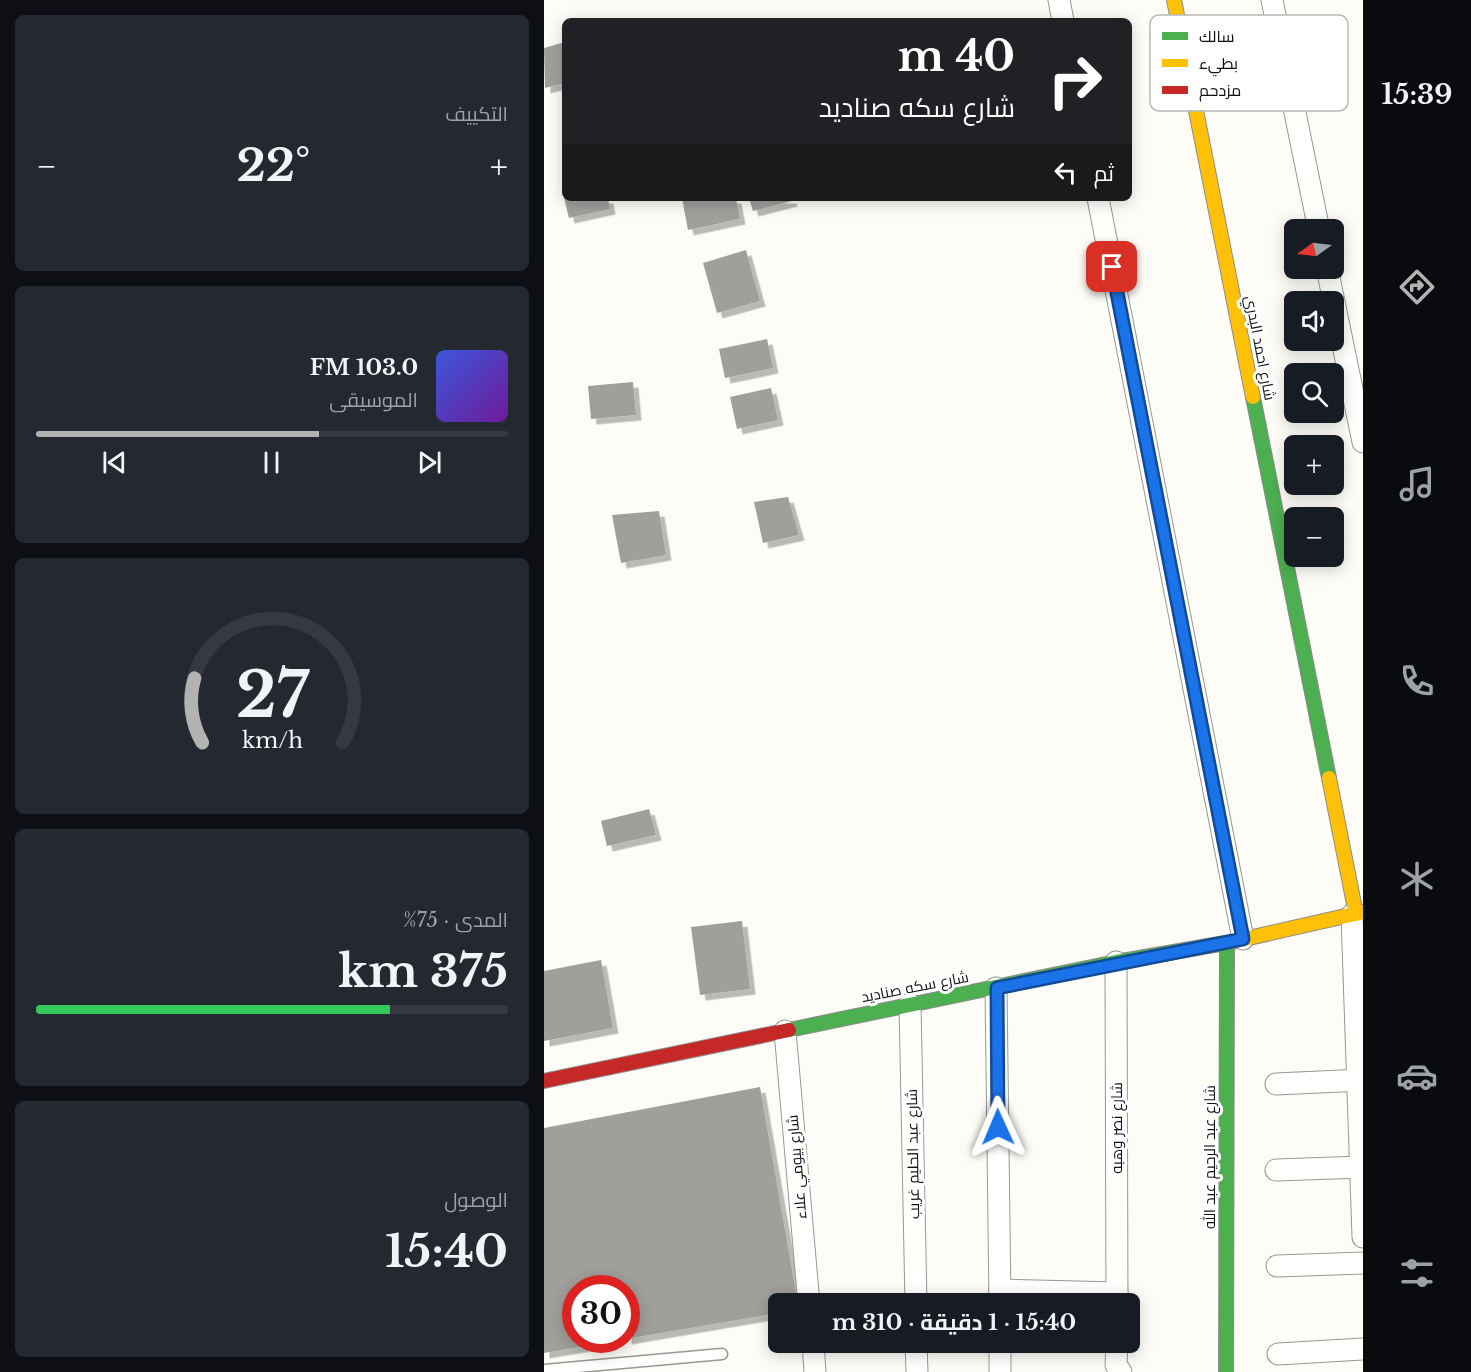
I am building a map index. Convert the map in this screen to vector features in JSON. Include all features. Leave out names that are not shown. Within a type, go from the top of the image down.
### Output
[{"type":"street","points":[[1059,0],[1062,18]]},
{"type":"street","name":"شارع احمد البدري","points":[[1174,0],[1177,15]]},
{"type":"street","points":[[1272,0],[1275,15]]},
{"type":"street","name":"شارع احمد البدري","points":[[1196,111],[1357,914]]},
{"type":"street","points":[[1295,111],[1317,219]]},
{"type":"street","points":[[1099,201],[1235,941]]},
{"type":"street","points":[[1329,279],[1363,442]]},
{"type":"street","points":[[1357,914],[1363,1237]]},
{"type":"street","name":"شارع سكه صناديد","points":[[544,1081],[1116,962],[1235,941],[1357,914]]},
{"type":"street","name":"شارع عبد الرحيم عبد الله","points":[[1226,1372],[1235,941]]},
{"type":"street","name":"شارع نصر وهبه","points":[[1116,962],[1117,1293]]},
{"type":"street","points":[[997,988],[1000,1293]]},
{"type":"street","name":"شارع عبد الحليم غريب","points":[[910,1004],[916,1293]]},
{"type":"street","name":"شارع بيومي علاء","points":[[785,1031],[808,1293]]},
{"type":"street","points":[[1276,1084],[1360,1080]]},
{"type":"street","points":[[1276,1170],[1361,1167]]},
{"type":"street","points":[[1277,1266],[1363,1263]]},
{"type":"street","points":[[1278,1354],[1363,1349]]},
{"type":"street","points":[[814,1353],[815,1372]]},
{"type":"street","points":[[916,1353],[917,1372]]},
{"type":"street","points":[[1000,1353],[1000,1372]]},
{"type":"street","points":[[1117,1353],[1116,1365],[1121,1372]]},
{"type":"lane","points":[[544,1370],[722,1354]]},
{"type":"building","points":[[562,43],[562,84],[545,88],[544,48]]},
{"type":"building","points":[[565,201],[609,201],[610,209],[569,218]]},
{"type":"building","points":[[683,201],[737,201],[740,219],[688,230]]},
{"type":"building","points":[[750,201],[792,201],[753,211]]},
{"type":"building","points":[[746,250],[760,301],[717,313],[703,263]]},
{"type":"building","points":[[767,339],[773,368],[725,378],[719,349]]},
{"type":"building","points":[[633,382],[636,415],[591,419],[588,386]]},
{"type":"building","points":[[771,388],[778,420],[737,429],[730,397]]},
{"type":"building","points":[[788,497],[799,535],[763,543],[754,502]]},
{"type":"building","points":[[659,511],[666,555],[621,563],[612,515]]},
{"type":"building","points":[[649,809],[656,835],[607,846],[601,821]]},
{"type":"building","points":[[742,921],[750,989],[700,995],[691,927]]},
{"type":"building","points":[[601,960],[613,1028],[544,1041],[544,971]]},
{"type":"building","points":[[760,1087],[796,1293],[768,1293],[768,1315],[640,1337],[640,1275],[562,1275],[562,1350],[544,1353],[544,1128]]},
{"type":"traffic: fast","points":[[1253,397],[1329,778]]},
{"type":"traffic: fast","points":[[789,1030],[1116,962],[1231,942]]},
{"type":"traffic: fast","points":[[1226,1372],[1227,943]]},
{"type":"traffic: slow","points":[[1174,0],[1177,15]]},
{"type":"traffic: slow","points":[[1196,111],[1253,397]]},
{"type":"traffic: slow","points":[[1329,778],[1356,914]]},
{"type":"traffic: slow","points":[[1231,942],[1363,912]]},
{"type":"traffic: jam","points":[[544,1081],[789,1030]]},
{"type":"route","points":[[998,1127],[997,988],[1116,962],[1243,939],[1112,267]]}]
